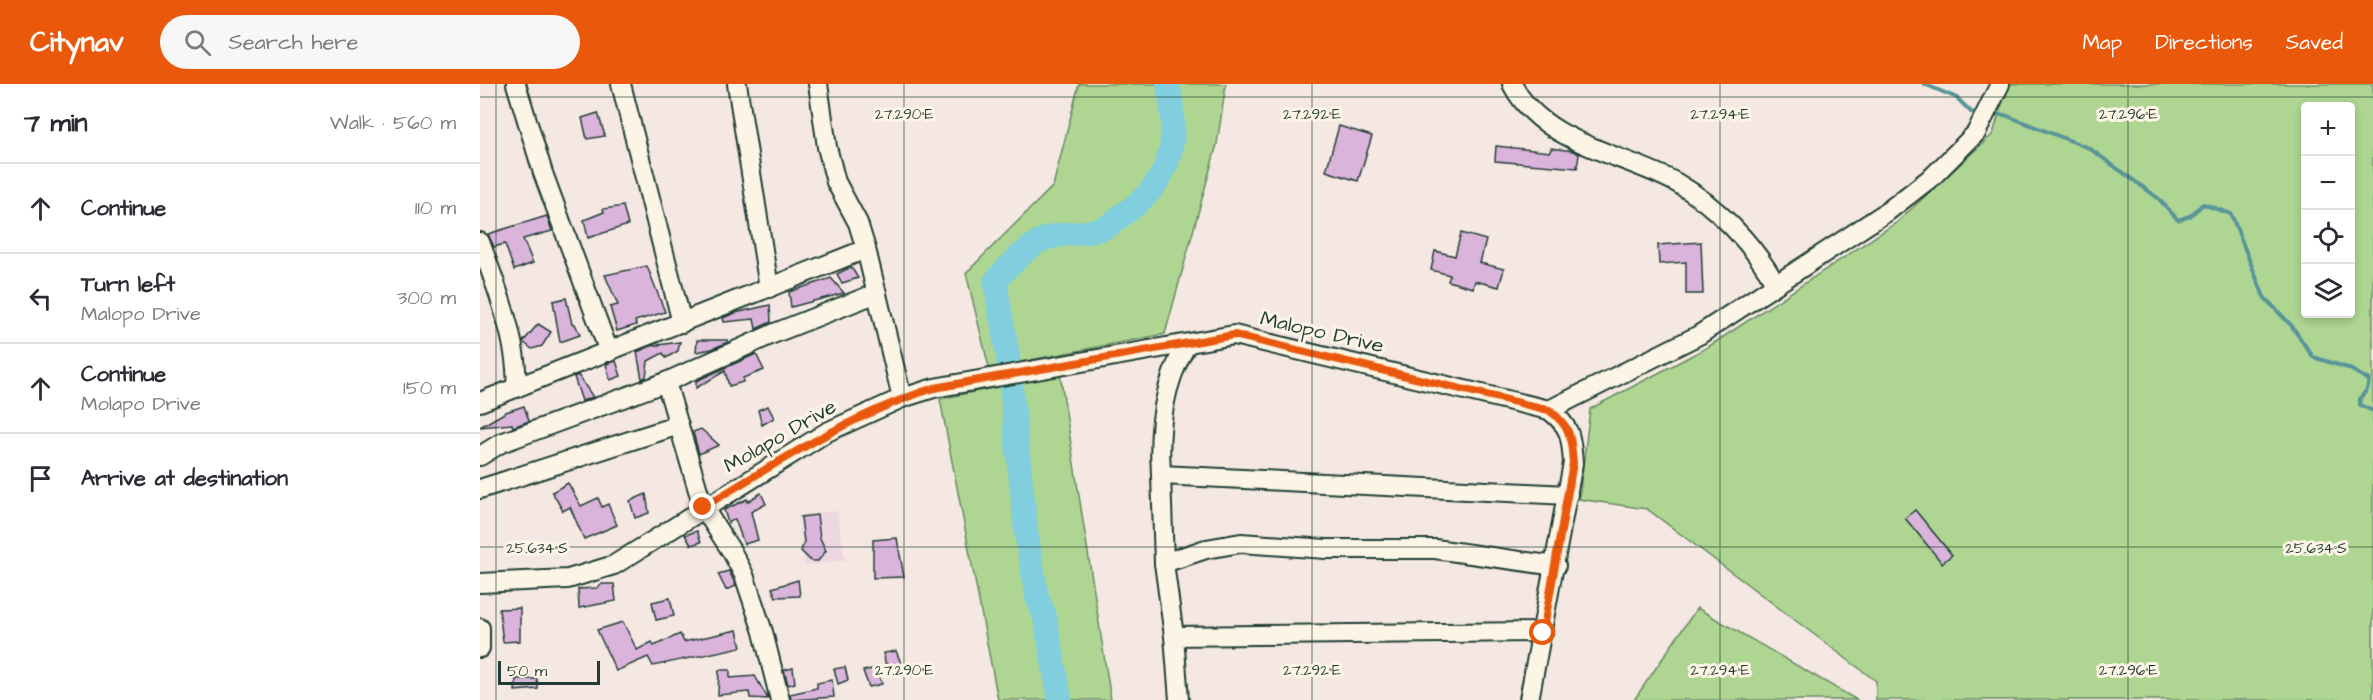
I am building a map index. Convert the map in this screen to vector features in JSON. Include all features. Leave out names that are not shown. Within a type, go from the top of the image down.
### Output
[{"type":"street","points":[[516,84],[543,173],[609,352]]},
{"type":"street","points":[[621,84],[682,323]]},
{"type":"street","points":[[738,84],[769,288]]},
{"type":"street","points":[[818,84],[827,147],[836,182],[858,223],[867,249],[902,398]]},
{"type":"street","points":[[1512,84],[1529,110],[1550,127],[1678,184],[1722,218],[1758,254],[1775,283]]},
{"type":"street","points":[[1529,700],[1556,566],[1573,463],[1571,438],[1565,422],[1549,410],[1699,335],[1888,211],[1933,176],[1976,133],[2000,84]]},
{"type":"street","points":[[480,242],[514,350],[518,369],[516,388]]},
{"type":"street","points":[[480,402],[867,249]]},
{"type":"street","points":[[480,456],[501,443],[666,382],[775,333],[878,293]]},
{"type":"street","name":"Malopo Drive","points":[[976,380],[1234,335],[1264,340],[1549,410]]},
{"type":"street","points":[[1179,700],[1174,636],[1164,563],[1161,475],[1163,406],[1172,375],[1186,344]]},
{"type":"street","name":"Molapo Drive","points":[[480,583],[540,582],[568,579],[596,572],[629,555],[827,432],[902,398],[934,388],[976,380]]},
{"type":"street","points":[[666,382],[703,507],[744,575],[763,632],[780,700]]},
{"type":"street","points":[[480,489],[679,425]]},
{"type":"street","points":[[1161,475],[1568,495]]},
{"type":"street","points":[[1164,563],[1206,549],[1241,543],[1326,549],[1435,549],[1556,566]]},
{"type":"street","points":[[480,628],[480,648]]},
{"type":"street","points":[[1174,636],[1543,633]]},
{"type":"shaded area","points":[[837,511],[845,560],[805,566],[798,515]]},
{"type":"green space","points":[[1079,84],[1226,84],[1217,144],[1165,334],[989,368],[966,273],[1053,186]]},
{"type":"green space","points":[[2008,84],[2373,84],[2373,700],[1876,700],[1876,681],[1647,509],[1579,499],[1590,409],[1708,347],[1896,223],[1993,134]]},
{"type":"green space","points":[[1060,374],[1111,700],[998,700],[940,399]]},
{"type":"green space","points":[[1697,608],[1857,700],[1634,700]]},
{"type":"building","points":[[598,113],[605,136],[587,139],[582,118]]},
{"type":"building","points":[[1339,126],[1372,136],[1358,181],[1326,171]]},
{"type":"building","points":[[1496,146],[1550,152],[1551,148],[1573,151],[1579,154],[1577,168],[1495,161]]},
{"type":"building","points":[[623,206],[628,225],[588,238],[584,220],[604,212],[603,209]]},
{"type":"building","points":[[547,216],[552,231],[523,239],[533,263],[514,270],[505,244],[494,247],[488,234]]},
{"type":"building","points":[[1461,233],[1486,240],[1480,263],[1504,269],[1499,287],[1475,281],[1473,288],[1448,281],[1450,275],[1431,270],[1435,251],[1455,256]]},
{"type":"building","points":[[1701,242],[1703,294],[1686,294],[1686,262],[1659,264],[1658,245]]},
{"type":"building","points":[[647,266],[665,312],[635,321],[636,325],[617,331],[610,307],[618,305],[605,275]]},
{"type":"building","points":[[851,267],[858,278],[842,283],[837,274]]},
{"type":"building","points":[[831,278],[844,293],[791,307],[789,292]]},
{"type":"building","points":[[566,298],[572,324],[575,324],[580,335],[560,342],[553,301]]},
{"type":"building","points":[[770,305],[771,322],[756,329],[754,319],[724,322],[723,318],[735,313]]},
{"type":"building","points":[[538,324],[551,332],[542,346],[532,349],[523,342]]},
{"type":"building","points":[[697,340],[728,340],[728,342],[712,349],[696,352]]},
{"type":"building","points":[[680,342],[678,351],[666,358],[663,353],[648,361],[646,377],[642,379],[637,352],[651,346]]},
{"type":"building","points":[[756,354],[764,370],[743,378],[743,382],[729,386],[725,371],[696,388],[696,381]]},
{"type":"building","points":[[616,361],[621,376],[610,380],[606,364]]},
{"type":"building","points":[[578,375],[593,397],[582,401],[574,377]]},
{"type":"building","points":[[524,406],[529,421],[513,427],[512,424],[480,427],[506,412]]},
{"type":"building","points":[[768,406],[774,418],[762,425],[758,410]]},
{"type":"building","points":[[701,429],[719,445],[699,454],[693,432]]},
{"type":"building","points":[[568,483],[581,506],[598,498],[602,507],[608,504],[617,525],[584,539],[570,507],[563,511],[552,492]]},
{"type":"building","points":[[761,493],[766,504],[751,512],[758,540],[744,544],[735,519],[728,523],[724,510],[747,499],[747,502]]},
{"type":"building","points":[[646,494],[649,513],[635,518],[630,501]]},
{"type":"building","points":[[1915,510],[1952,555],[1942,563],[1905,518]]},
{"type":"building","points":[[817,515],[820,538],[826,551],[818,561],[811,561],[801,551],[804,542],[801,517]]},
{"type":"building","points":[[697,531],[701,542],[691,545],[685,535]]},
{"type":"building","points":[[897,538],[904,577],[873,578],[873,540]]},
{"type":"building","points":[[729,571],[736,586],[726,590],[718,574]]},
{"type":"building","points":[[798,580],[800,596],[776,597],[772,588]]},
{"type":"building","points":[[602,584],[614,584],[616,601],[579,608],[578,589],[597,588]]},
{"type":"building","points":[[670,598],[674,616],[656,620],[652,602]]},
{"type":"building","points":[[520,608],[520,641],[503,642],[499,609]]},
{"type":"building","points":[[623,622],[637,650],[652,642],[654,646],[680,634],[684,642],[737,630],[741,647],[653,666],[648,657],[616,671],[597,630]]},
{"type":"building","points":[[896,651],[906,675],[885,663],[884,653]]},
{"type":"building","points":[[845,667],[848,680],[838,684],[834,669]]},
{"type":"building","points":[[793,668],[795,683],[788,685],[784,670]]},
{"type":"building","points":[[876,668],[882,684],[869,687],[863,671]]},
{"type":"building","points":[[719,670],[730,670],[730,678],[755,676],[768,699],[750,698],[749,692],[718,695]]},
{"type":"building","points":[[516,679],[537,679],[538,689],[515,691]]},
{"type":"building","points":[[832,680],[834,697],[791,700],[790,694],[817,688],[817,683]]},
{"type":"waterway","points":[[1060,700],[1045,617],[1037,597],[1026,531],[1008,356],[995,282],[1034,245],[1054,236],[1105,228],[1143,198],[1155,185],[1164,170],[1172,139],[1173,122],[1168,84]]},
{"type":"waterway","points":[[1924,84],[1957,98],[1971,112],[1979,113]]},
{"type":"waterway","points":[[1992,114],[2005,115],[2089,148],[2158,198],[2178,220],[2190,216],[2203,204],[2231,214],[2264,297],[2291,325],[2313,357],[2348,368],[2369,380],[2367,390],[2360,398],[2360,405],[2373,411]]},
{"type":"route","points":[[703,507],[827,432],[902,398],[934,388],[1234,335],[1264,340],[1549,410],[1565,422],[1571,438],[1573,463],[1543,633]]}]
